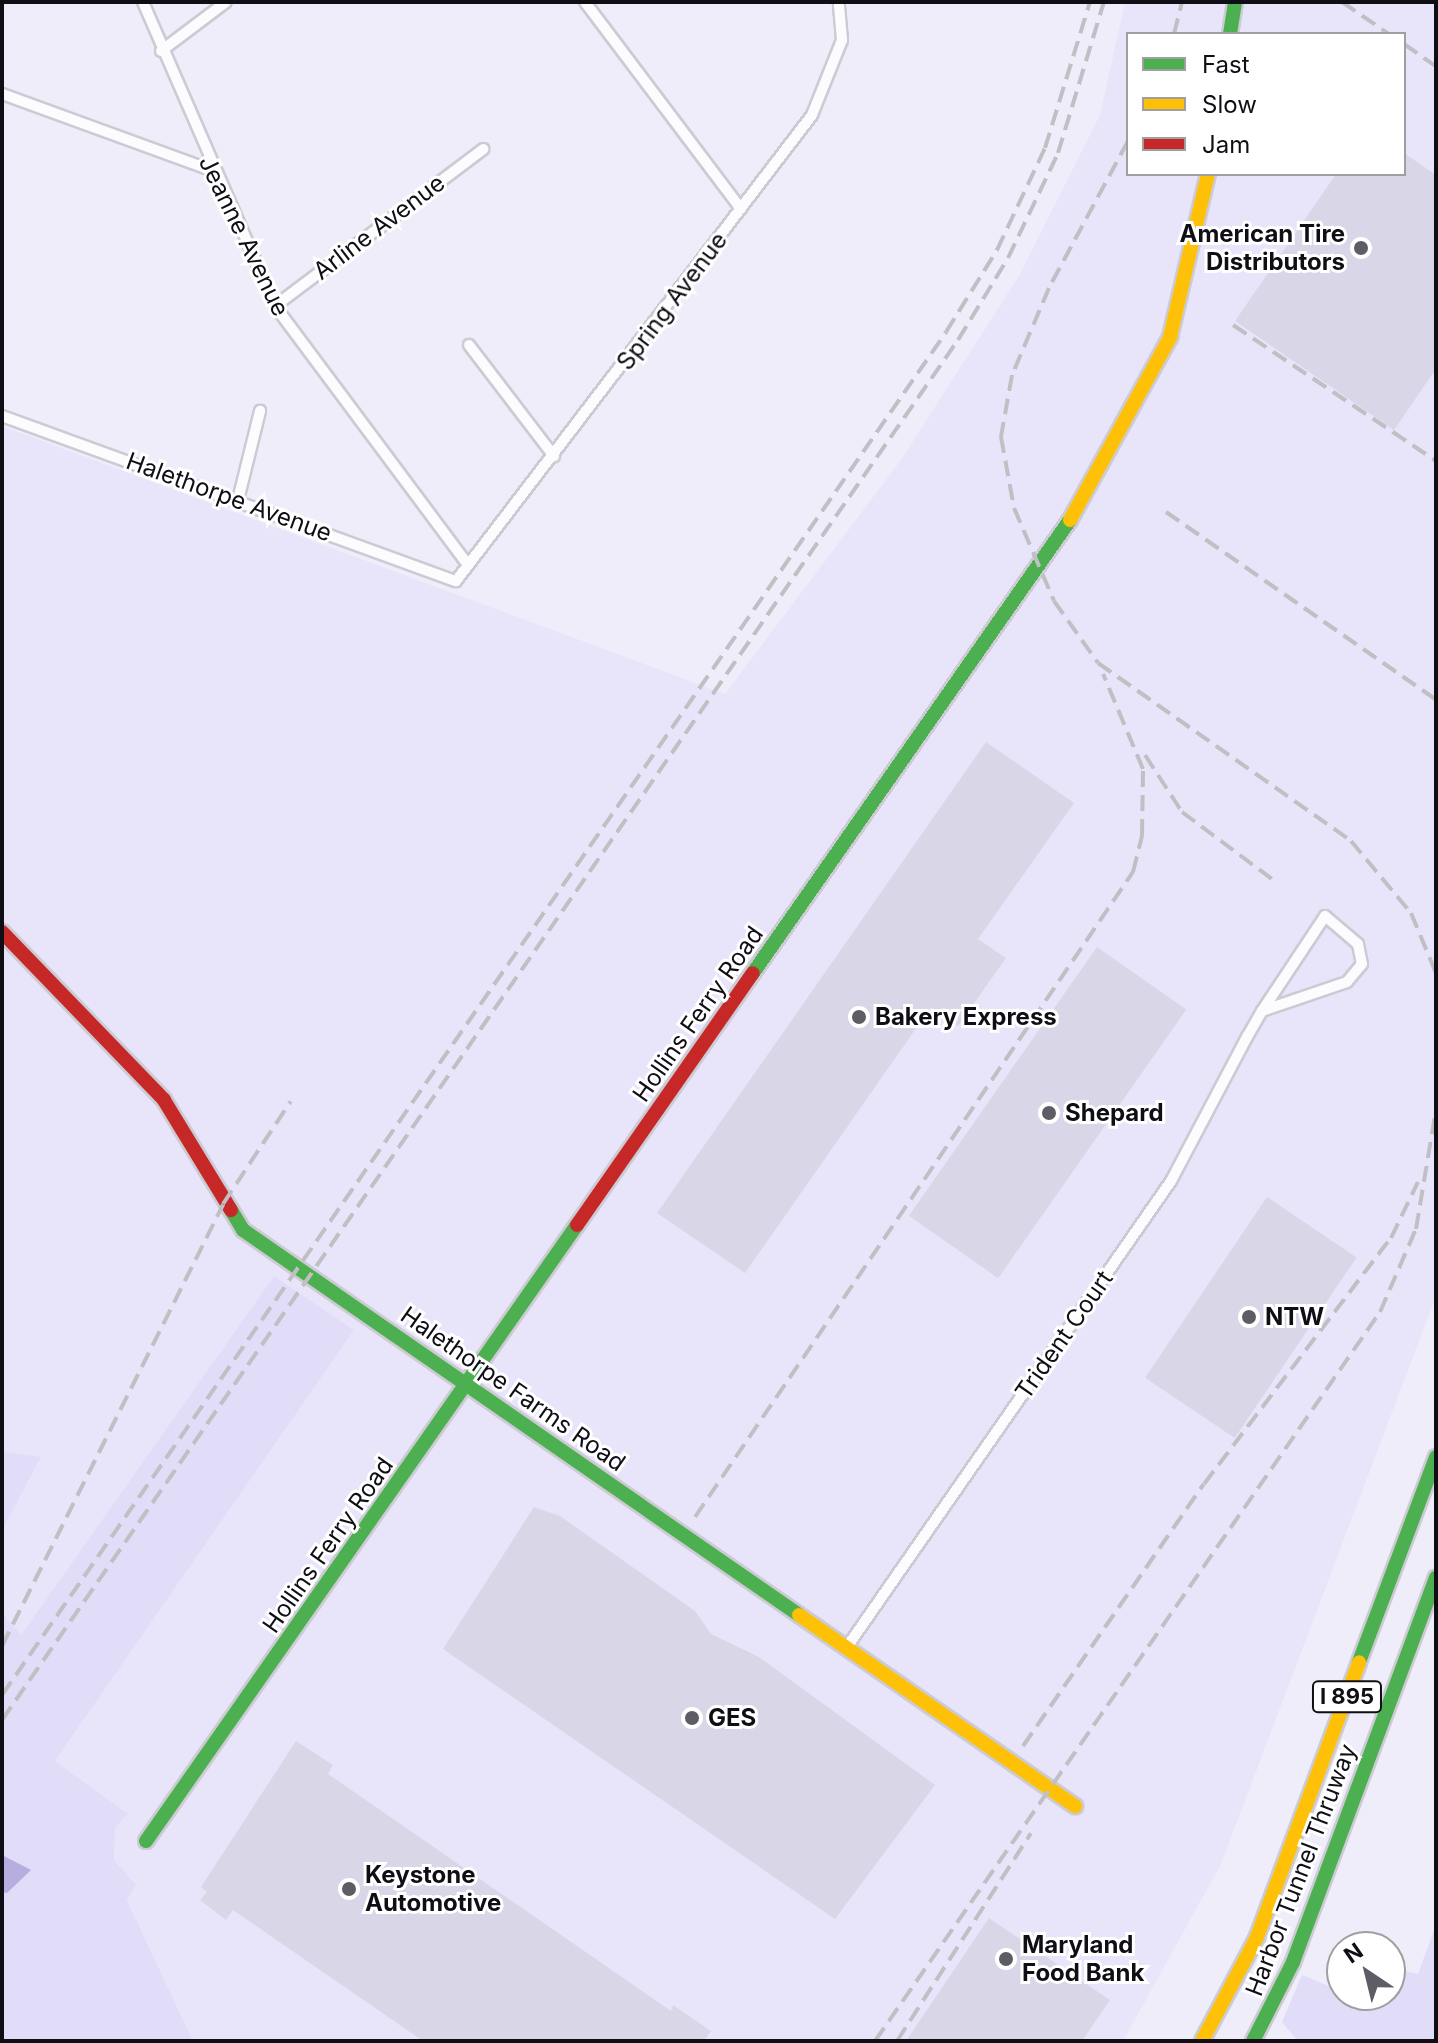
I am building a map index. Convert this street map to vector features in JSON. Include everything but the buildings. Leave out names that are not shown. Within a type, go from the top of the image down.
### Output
[{"type":"main road","points":[[1230,32],[1235,2]]},
{"type":"main road","name":"Hollins Ferry Road","points":[[146,1841],[1123,441],[1181,305],[1208,176]]},
{"type":"main road","name":"Halethorpe Farms Road","points":[[2,932],[164,1100],[243,1230],[1075,1806]]},
{"type":"main road","name":"Harbor Tunnel Thruway","points":[[1202,2041],[1235,1984],[1257,1937],[1436,1457]]},
{"type":"main road","name":"Harbor Tunnel Thruway","points":[[1253,2041],[1293,1962],[1436,1578]]},
{"type":"street","name":"Jeanne Avenue","points":[[143,2],[211,170],[275,306],[468,565]]},
{"type":"street","points":[[161,51],[226,2]]},
{"type":"street","points":[[585,2],[741,209]]},
{"type":"street","name":"Spring Avenue","points":[[456,581],[741,209],[827,87],[842,40],[839,2]]},
{"type":"street","points":[[2,94],[211,170]]},
{"type":"street","name":"Arline Avenue","points":[[275,306],[483,149]]},
{"type":"street","points":[[469,345],[554,456]]},
{"type":"street","points":[[238,500],[260,411]]},
{"type":"street","name":"Halethorpe Avenue","points":[[2,416],[456,581]]},
{"type":"street","name":"Trident Court","points":[[847,1647],[1171,1181],[1262,1011],[1325,916],[1358,944],[1362,964],[1347,982],[1262,1011]]},
{"type":"shaded area","points":[[1125,2],[1436,2],[1436,1296],[1221,1864],[1123,2041],[193,2041],[127,1899],[136,1885],[114,1860],[115,1828],[128,1814],[55,1761],[354,1330],[274,1276],[21,1635],[2,1613],[2,1531],[41,1458],[2,1452],[2,426],[725,694],[901,460],[1019,276],[1100,115]]},
{"type":"shaded area","points":[[274,1276],[354,1330],[55,1761],[128,1814],[115,1828],[114,1860],[136,1885],[127,1900],[193,2041],[2,2041],[2,1613],[21,1635]]},
{"type":"shaded area","points":[[2,1452],[41,1457],[2,1531]]},
{"type":"shaded area","points":[[2,1855],[31,1870],[7,1893],[2,1892]]},
{"type":"shaded area","points":[[1436,1925],[1436,2041],[1298,2041],[1282,2022],[1302,1975],[1326,1985],[1326,2011],[1406,2011],[1406,1971],[1418,1974]]},
{"type":"railway","points":[[2,1695],[946,332],[997,250],[1045,148],[1090,2]]},
{"type":"railway","points":[[2,1720],[958,340],[1008,258],[1058,153],[1104,2]]},
{"type":"railway","points":[[1174,32],[1182,2]]},
{"type":"railway","points":[[1342,2],[1386,32]]},
{"type":"railway","points":[[1406,45],[1436,66]]},
{"type":"railway","points":[[1126,145],[1049,288],[1012,375],[1001,437],[1014,508],[1054,601],[1098,663],[1351,841],[1411,913],[1436,973]]},
{"type":"railway","points":[[1233,325],[1436,461]]},
{"type":"railway","points":[[1166,512],[1436,700]]},
{"type":"railway","points":[[695,1517],[1133,872],[1142,835],[1143,769],[1103,674]]},
{"type":"railway","points":[[1145,755],[1182,812],[1272,879]]},
{"type":"railway","points":[[2,1646],[223,1204],[291,1101]]},
{"type":"railway","points":[[875,2041],[1380,1312],[1416,1229],[1436,1110]]},
{"type":"railway","points":[[1023,1746],[1204,1484],[1391,1238],[1418,1182]]},
{"type":"railway","points":[[897,2041],[1031,1833]]},
{"type":"traffic: fast","points":[[1230,32],[1235,2]]},
{"type":"traffic: fast","points":[[753,973],[1070,520]]},
{"type":"traffic: fast","points":[[231,1210],[243,1230],[799,1615]]},
{"type":"traffic: fast","points":[[146,1841],[577,1225]]},
{"type":"traffic: fast","points":[[1359,1662],[1436,1457]]},
{"type":"traffic: fast","points":[[1253,2041],[1293,1962],[1436,1578]]},
{"type":"traffic: slow","points":[[1070,520],[1170,337],[1208,176]]},
{"type":"traffic: slow","points":[[799,1615],[1075,1806]]},
{"type":"traffic: slow","points":[[1202,2041],[1257,1937],[1359,1662]]},
{"type":"traffic: jam","points":[[2,932],[164,1100],[231,1210]]},
{"type":"traffic: jam","points":[[577,1225],[753,973]]},
{"type":"place","name":"American Tire Distributors","points":[[1361,248]]},
{"type":"place","name":"Bakery Express","points":[[859,1017]]},
{"type":"place","name":"Shepard","points":[[1049,1113]]},
{"type":"place","name":"NTW","points":[[1249,1317]]},
{"type":"place","name":"GES","points":[[692,1718]]},
{"type":"place","name":"Keystone Automotive","points":[[349,1889]]},
{"type":"place","name":"Maryland Food Bank","points":[[1006,1959]]}]
